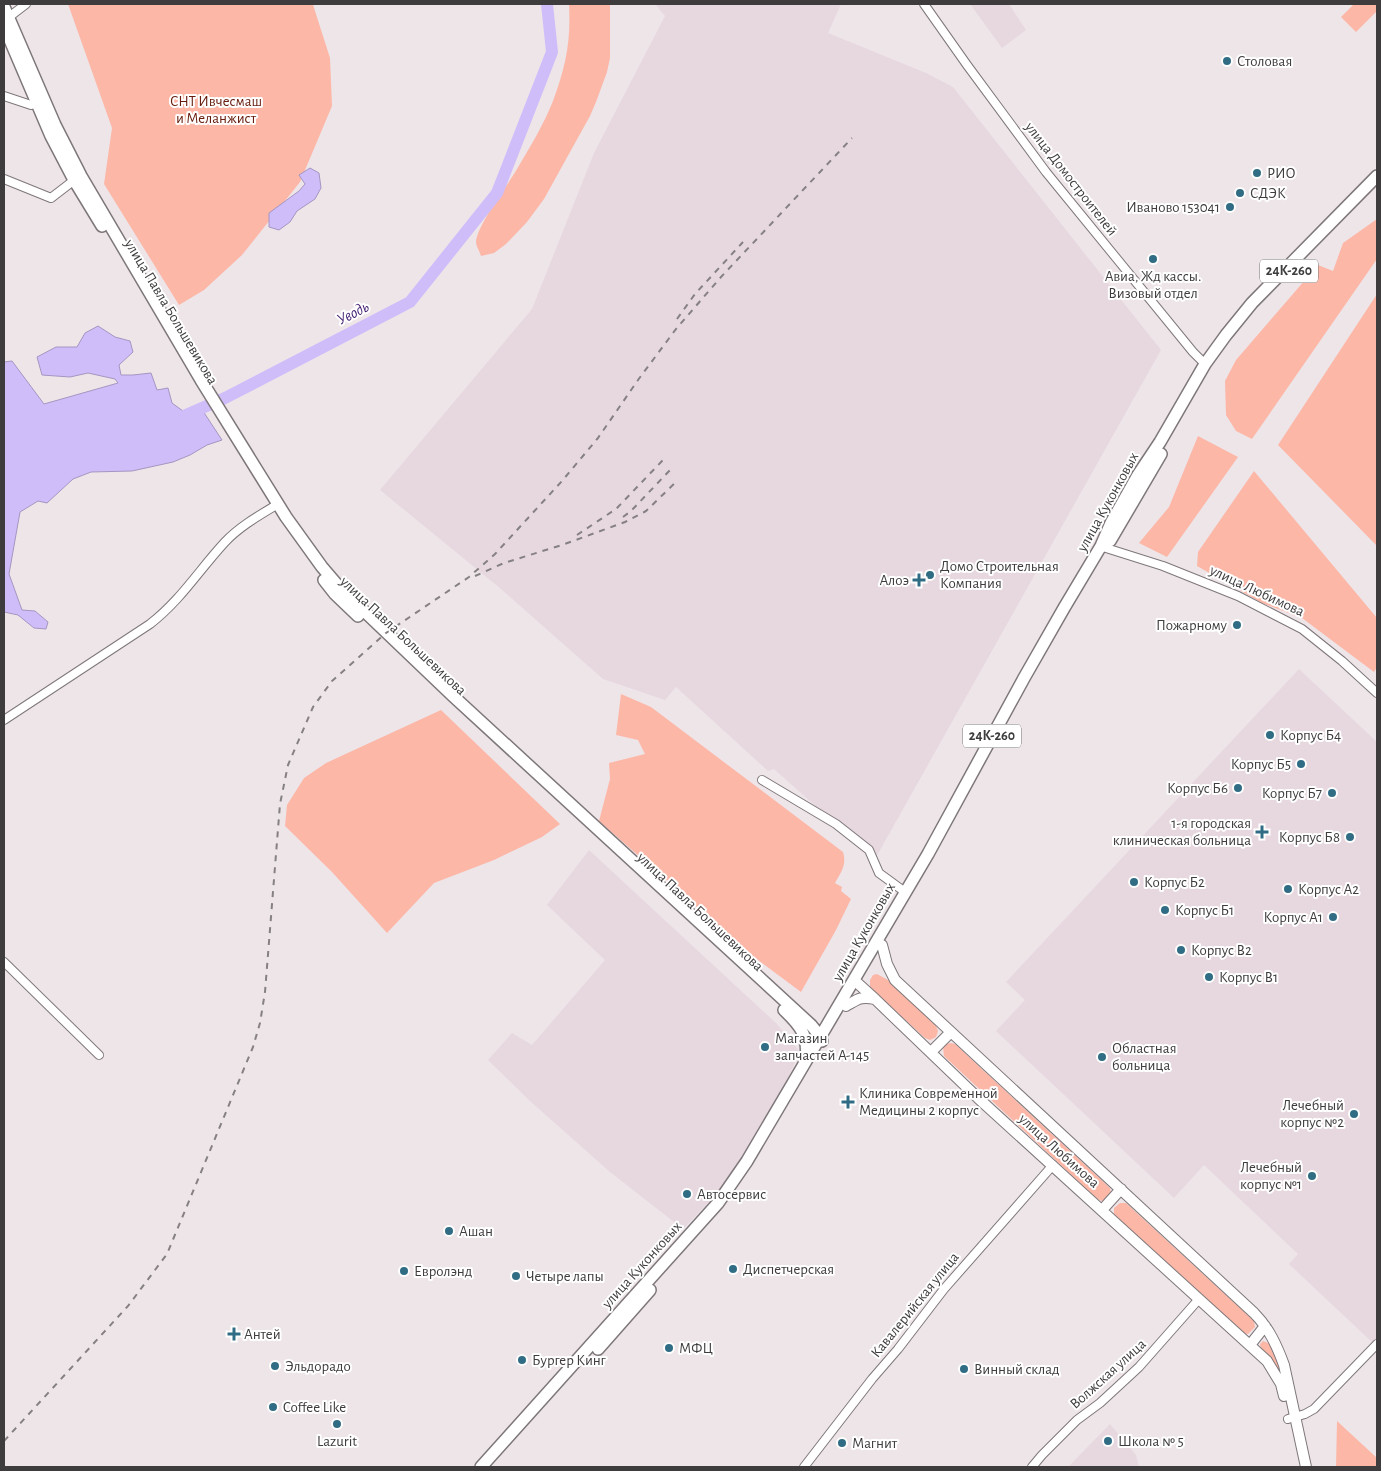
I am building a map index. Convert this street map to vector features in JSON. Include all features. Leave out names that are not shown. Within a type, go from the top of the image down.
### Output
[{"type":"main road","name":"улица Павла Большевикова","points":[[5,17],[36,103],[51,136],[275,505],[322,567],[340,588],[386,633],[795,1015],[807,1046],[805,1062]]},
{"type":"main road","name":"улица Павла Большевикова","points":[[5,17],[78,178]]},
{"type":"main road","name":"24К-260","points":[[1208,366],[1226,334],[1252,303],[1377,176]]},
{"type":"main road","name":"24К-260","points":[[1208,366],[1243,319],[1377,181]]},
{"type":"main road","name":"улица Куконковых","points":[[856,983],[882,945],[936,853],[949,821],[1103,547],[1111,523],[1138,475],[1208,366]]},
{"type":"main road","name":"улица Куконковых","points":[[491,1467],[724,1208],[754,1163],[821,1042],[840,1013],[905,892],[928,854],[1064,608],[1103,547]]},
{"type":"main road","name":"улица Любимова","points":[[882,945],[887,964],[895,980],[1254,1313],[1265,1326],[1284,1365],[1299,1467]]},
{"type":"main road","name":"улица Любимова","points":[[856,983],[875,998],[1052,1165],[1267,1361],[1281,1384],[1306,1467]]},
{"type":"main road","points":[[795,1015],[816,1021],[840,1013],[859,998],[875,998]]},
{"type":"main road","points":[[795,1015],[821,1042]]},
{"type":"main road","points":[[931,1052],[951,1032]]},
{"type":"main road","name":"улица Куконковых","points":[[481,1467],[718,1203],[748,1160],[805,1062],[821,1042]]},
{"type":"main road","name":"улица Любимова","points":[[1102,1210],[1121,1189]]},
{"type":"main road","points":[[1250,1345],[1265,1326]]},
{"type":"street","points":[[5,17],[26,4]]},
{"type":"street","name":"улица Домостроителей","points":[[924,4],[1046,172],[1193,352],[1208,366]]},
{"type":"street","points":[[4,96],[30,105],[36,103]]},
{"type":"street","points":[[4,179],[51,198],[78,178]]},
{"type":"street","points":[[4,720],[165,613],[226,541],[240,528],[275,505]]},
{"type":"street","name":"улица Любимова","points":[[1103,547],[1163,566],[1238,596],[1302,629],[1342,661],[1377,693]]},
{"type":"street","points":[[762,780],[836,824],[868,850],[880,873],[905,892]]},
{"type":"street","points":[[4,962],[100,1055]]},
{"type":"street","name":"Кавалерийская улица","points":[[804,1467],[872,1379],[898,1350],[944,1289],[1052,1165]]},
{"type":"street","name":"Волжская улица","points":[[1032,1467],[1077,1420],[1100,1403],[1139,1367],[1199,1299]]},
{"type":"street","points":[[1291,1418],[1314,1409],[1377,1344]]},
{"type":"shaded area","points":[[655,4],[841,4],[828,33],[926,73],[953,87],[1161,350],[875,859],[774,769],[768,771],[676,687],[665,700],[603,679],[501,589],[380,490],[532,309],[594,153],[665,16]]},
{"type":"shaded area","points":[[970,4],[1009,4],[1026,30],[1002,48]]},
{"type":"shaded area","points":[[310,168],[319,173],[321,188],[315,199],[297,211],[290,222],[279,230],[269,227],[269,213],[299,191],[305,184],[299,175]]},
{"type":"shaded area","points":[[98,326],[115,337],[130,341],[133,352],[119,365],[121,375],[151,373],[157,390],[168,388],[172,403],[183,411],[199,405],[222,440],[207,445],[173,462],[132,471],[91,472],[73,479],[47,503],[38,501],[20,512],[9,574],[22,610],[35,611],[48,622],[46,629],[34,628],[18,615],[4,612],[4,362],[12,361],[44,404],[118,383],[115,379],[88,373],[70,377],[42,375],[37,357],[56,347],[77,347],[85,333]]},
{"type":"shaded area","points":[[1299,669],[1377,742],[1377,1338],[1373,1343],[1289,1264],[1298,1254],[1204,1165],[1174,1198],[996,1031],[1025,1000],[1006,982]]},
{"type":"shaded area","points":[[589,850],[777,1024],[800,1052],[774,1107],[723,1187],[683,1229],[610,1172],[530,1101],[488,1060],[512,1033],[532,1045],[605,960],[547,905]]},
{"type":"shaded area","name":"Школа № 5","points":[[1110,1424],[1136,1455],[1139,1467],[1068,1467]]},
{"type":"green space","name":"СНТ Ивчесмаш и Меланжист","points":[[68,4],[313,4],[330,58],[332,106],[300,182],[242,255],[204,290],[179,305],[104,184],[112,128]]},
{"type":"green space","points":[[569,4],[610,4],[610,58],[607,72],[590,116],[544,199],[527,222],[506,244],[494,253],[481,256],[476,242],[482,226],[536,135],[558,88],[568,42]]},
{"type":"green space","points":[[1354,4],[1377,4],[1377,11],[1356,32],[1341,17]]},
{"type":"green space","points":[[1377,219],[1377,259],[1252,439],[1236,431],[1226,415],[1225,381],[1236,360],[1318,265],[1333,271],[1343,243]]},
{"type":"green space","points":[[1377,294],[1377,546],[1278,445]]},
{"type":"green space","points":[[1198,436],[1238,457],[1167,557],[1139,543],[1169,507]]},
{"type":"green space","points":[[1254,471],[1377,618],[1377,667],[1374,672],[1302,618],[1262,603],[1197,566],[1198,552]]},
{"type":"green space","points":[[621,694],[651,707],[843,852],[844,865],[835,883],[842,887],[841,891],[851,899],[801,992],[754,957],[599,821],[610,779],[609,763],[645,754],[638,740],[616,735]]},
{"type":"green space","points":[[441,710],[560,824],[542,837],[494,860],[434,883],[387,933],[332,872],[285,826],[287,805],[304,778],[326,763]]},
{"type":"green space","points":[[877,974],[888,980],[936,1026],[938,1031],[936,1037],[930,1040],[925,1038],[870,987],[870,980],[873,975]]},
{"type":"green space","points":[[951,1043],[955,1044],[1110,1188],[1111,1193],[1107,1200],[1097,1199],[944,1056],[943,1047]]},
{"type":"green space","points":[[1120,1203],[1126,1203],[1254,1321],[1255,1327],[1248,1334],[1243,1333],[1114,1216],[1114,1208]]},
{"type":"green space","points":[[1263,1341],[1271,1344],[1282,1376],[1261,1350],[1260,1344]]},
{"type":"green space","points":[[1337,1421],[1377,1458],[1377,1467],[1336,1467]]},
{"type":"waterway","name":"Уводь","points":[[186,415],[225,398],[410,302],[497,193],[552,52],[547,4]]},
{"type":"railway","points":[[4,1441],[128,1306],[167,1254],[253,1047],[260,1023],[265,992],[280,804],[288,765],[313,707],[332,681],[386,633],[469,577],[495,554],[562,481],[598,438],[676,329],[721,277],[852,138]]},
{"type":"railway","points":[[677,319],[695,294],[743,242]]},
{"type":"railway","points":[[577,535],[616,509],[663,460]]},
{"type":"railway","points":[[623,517],[672,468]]},
{"type":"railway","points":[[475,576],[504,563],[562,545],[625,522],[646,511],[677,481]]},
{"type":"place","name":"Столовая","points":[[1227,61]]},
{"type":"place","name":"РИО","points":[[1257,173]]},
{"type":"place","name":"СДЭК","points":[[1240,193]]},
{"type":"place","name":"Иваново 153041","points":[[1230,207]]},
{"type":"place","name":"Авиа, Жд кассы. Визовый отдел","points":[[1153,259]]},
{"type":"place","name":"Домо Строительная Компания","points":[[930,575]]},
{"type":"place","name":"Алоэ","points":[[919,580]]},
{"type":"place","name":"Пожарному","points":[[1237,625]]},
{"type":"place","name":"Корпус Б4","points":[[1270,735]]},
{"type":"place","name":"Корпус Б5","points":[[1301,764]]},
{"type":"place","name":"Корпус Б6","points":[[1238,788]]},
{"type":"place","name":"Корпус Б7","points":[[1332,793]]},
{"type":"place","name":"1-я городская клиническая больница","points":[[1262,832]]},
{"type":"place","name":"Корпус Б8","points":[[1350,837]]},
{"type":"place","name":"Корпус Б2","points":[[1134,882]]},
{"type":"place","name":"Корпус А2","points":[[1288,889]]},
{"type":"place","name":"Корпус Б1","points":[[1165,910]]},
{"type":"place","name":"Корпус А1","points":[[1333,917]]},
{"type":"place","name":"Корпус В2","points":[[1181,950]]},
{"type":"place","name":"Корпус В1","points":[[1209,977]]},
{"type":"place","name":"Магазин запчастей А-145","points":[[765,1047]]},
{"type":"place","name":"Областная больница","points":[[1102,1057]]},
{"type":"place","name":"Клиника Современной Медицины 2 корпус","points":[[848,1102]]},
{"type":"place","name":"Лечебный корпус №2","points":[[1354,1114]]},
{"type":"place","name":"Лечебный корпус №1","points":[[1312,1176]]},
{"type":"place","name":"Автосервис","points":[[687,1194]]},
{"type":"place","name":"Ашан","points":[[449,1231]]},
{"type":"place","name":"Диспетчерская","points":[[733,1269]]},
{"type":"place","name":"Евролэнд","points":[[404,1271]]},
{"type":"place","name":"Четыре лапы","points":[[516,1276]]},
{"type":"place","name":"Антей","points":[[234,1334]]},
{"type":"place","name":"МФЦ","points":[[669,1348]]},
{"type":"place","name":"Бургер Кинг","points":[[522,1360]]},
{"type":"place","name":"Эльдорадо","points":[[275,1366]]},
{"type":"place","name":"Винный склад","points":[[964,1369]]},
{"type":"place","name":"Coffee Like","points":[[273,1407]]},
{"type":"place","name":"Lazurit","points":[[337,1424]]},
{"type":"place","name":"Школа № 5","points":[[1108,1441]]},
{"type":"place","name":"Магнит","points":[[842,1443]]}]
